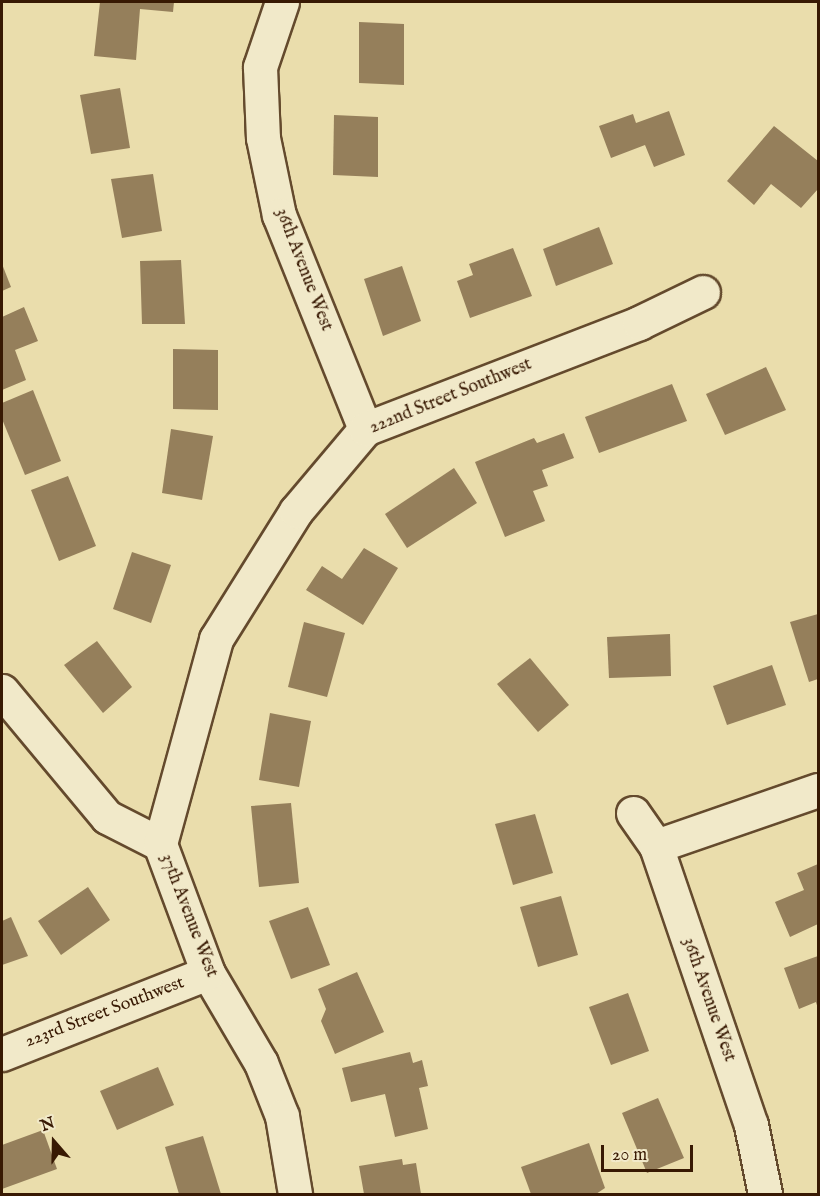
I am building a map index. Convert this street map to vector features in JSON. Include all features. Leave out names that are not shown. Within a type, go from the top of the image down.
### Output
[{"type":"street","name":"36th Avenue West","points":[[282,2],[260,67],[263,138],[279,215],[365,429]]},
{"type":"street","name":"222nd Street Southwest","points":[[160,844],[216,639],[296,511],[365,429],[639,323],[703,292]]},
{"type":"street","name":"37th Avenue West","points":[[2,691],[107,817],[160,844],[208,973],[261,1063],[282,1116],[295,1194]]},
{"type":"street","points":[[656,846],[819,790]]},
{"type":"street","name":"36th Avenue West","points":[[633,813],[656,846],[751,1125],[765,1194]]},
{"type":"street","name":"223rd Street Southwest","points":[[2,1054],[208,973]]},
{"type":"building","points":[[100,2],[174,2],[173,12],[140,9],[136,60],[94,56]]},
{"type":"building","points":[[359,22],[404,24],[404,85],[359,83]]},
{"type":"building","points":[[120,88],[130,148],[91,154],[80,95]]},
{"type":"building","points":[[669,111],[685,155],[654,167],[645,145],[611,158],[599,126],[633,114],[636,123]]},
{"type":"building","points":[[334,115],[378,117],[378,177],[333,175]]},
{"type":"building","points":[[774,126],[818,161],[818,189],[801,208],[771,184],[754,205],[727,181]]},
{"type":"building","points":[[153,174],[162,231],[122,238],[111,179]]},
{"type":"building","points":[[599,227],[613,264],[556,286],[543,249]]},
{"type":"building","points":[[513,248],[532,296],[470,318],[457,281],[473,275],[469,264]]},
{"type":"building","points":[[181,260],[185,324],[142,324],[140,261]]},
{"type":"building","points":[[2,264],[11,287],[2,291]]},
{"type":"building","points":[[402,266],[421,321],[383,336],[364,279]]},
{"type":"building","points":[[24,307],[38,341],[15,350],[26,380],[2,390],[2,317]]},
{"type":"building","points":[[173,349],[218,350],[218,410],[173,409]]},
{"type":"building","points":[[766,367],[786,410],[725,435],[706,394]]},
{"type":"building","points":[[672,384],[687,421],[599,453],[585,417]]},
{"type":"building","points":[[33,390],[61,461],[25,475],[2,419],[2,403]]},
{"type":"building","points":[[171,429],[213,436],[202,500],[162,493]]},
{"type":"building","points":[[564,433],[574,458],[542,470],[548,486],[533,491],[545,521],[505,537],[475,462],[534,438],[537,443]]},
{"type":"building","points":[[454,468],[477,503],[407,548],[385,514]]},
{"type":"building","points":[[68,476],[96,546],[59,561],[31,490]]},
{"type":"building","points":[[364,548],[398,568],[363,625],[306,590],[322,566],[342,579]]},
{"type":"building","points":[[132,552],[171,565],[151,623],[113,609]]},
{"type":"building","points":[[818,614],[818,679],[809,682],[790,622]]},
{"type":"building","points":[[304,622],[345,633],[327,697],[288,687]]},
{"type":"building","points":[[670,634],[671,676],[609,678],[607,637]]},
{"type":"building","points":[[97,641],[132,687],[103,713],[64,665]]},
{"type":"building","points":[[530,658],[569,705],[538,732],[497,684]]},
{"type":"building","points":[[772,665],[786,705],[727,725],[713,686]]},
{"type":"building","points":[[270,713],[311,721],[299,787],[259,780]]},
{"type":"building","points":[[291,803],[299,883],[259,887],[251,806]]},
{"type":"building","points":[[535,814],[553,873],[513,885],[495,824]]},
{"type":"building","points":[[818,864],[818,924],[790,937],[775,902],[804,890],[797,873]]},
{"type":"building","points":[[88,887],[110,920],[61,955],[38,921]]},
{"type":"building","points":[[561,896],[578,955],[538,967],[520,907]]},
{"type":"building","points":[[308,907],[330,965],[291,979],[269,921]]},
{"type":"building","points":[[11,917],[28,956],[2,965],[2,921]]},
{"type":"building","points":[[818,956],[818,1009],[816,1002],[799,1009],[784,968]]},
{"type":"building","points":[[357,972],[384,1032],[335,1054],[321,1021],[326,1009],[318,989]]},
{"type":"building","points":[[628,993],[649,1051],[611,1065],[589,1007]]},
{"type":"building","points":[[410,1052],[413,1063],[422,1060],[428,1086],[419,1088],[428,1129],[395,1137],[385,1094],[351,1102],[342,1068]]},
{"type":"building","points":[[158,1067],[174,1105],[117,1130],[100,1091]]},
{"type":"building","points":[[658,1098],[684,1158],[647,1173],[622,1113]]},
{"type":"building","points":[[43,1130],[57,1169],[2,1189],[2,1145]]},
{"type":"building","points":[[203,1136],[221,1194],[179,1194],[165,1147]]},
{"type":"building","points":[[589,1143],[605,1188],[596,1194],[531,1194],[521,1167]]},
{"type":"building","points":[[402,1159],[403,1165],[416,1163],[421,1194],[364,1194],[359,1166]]}]
